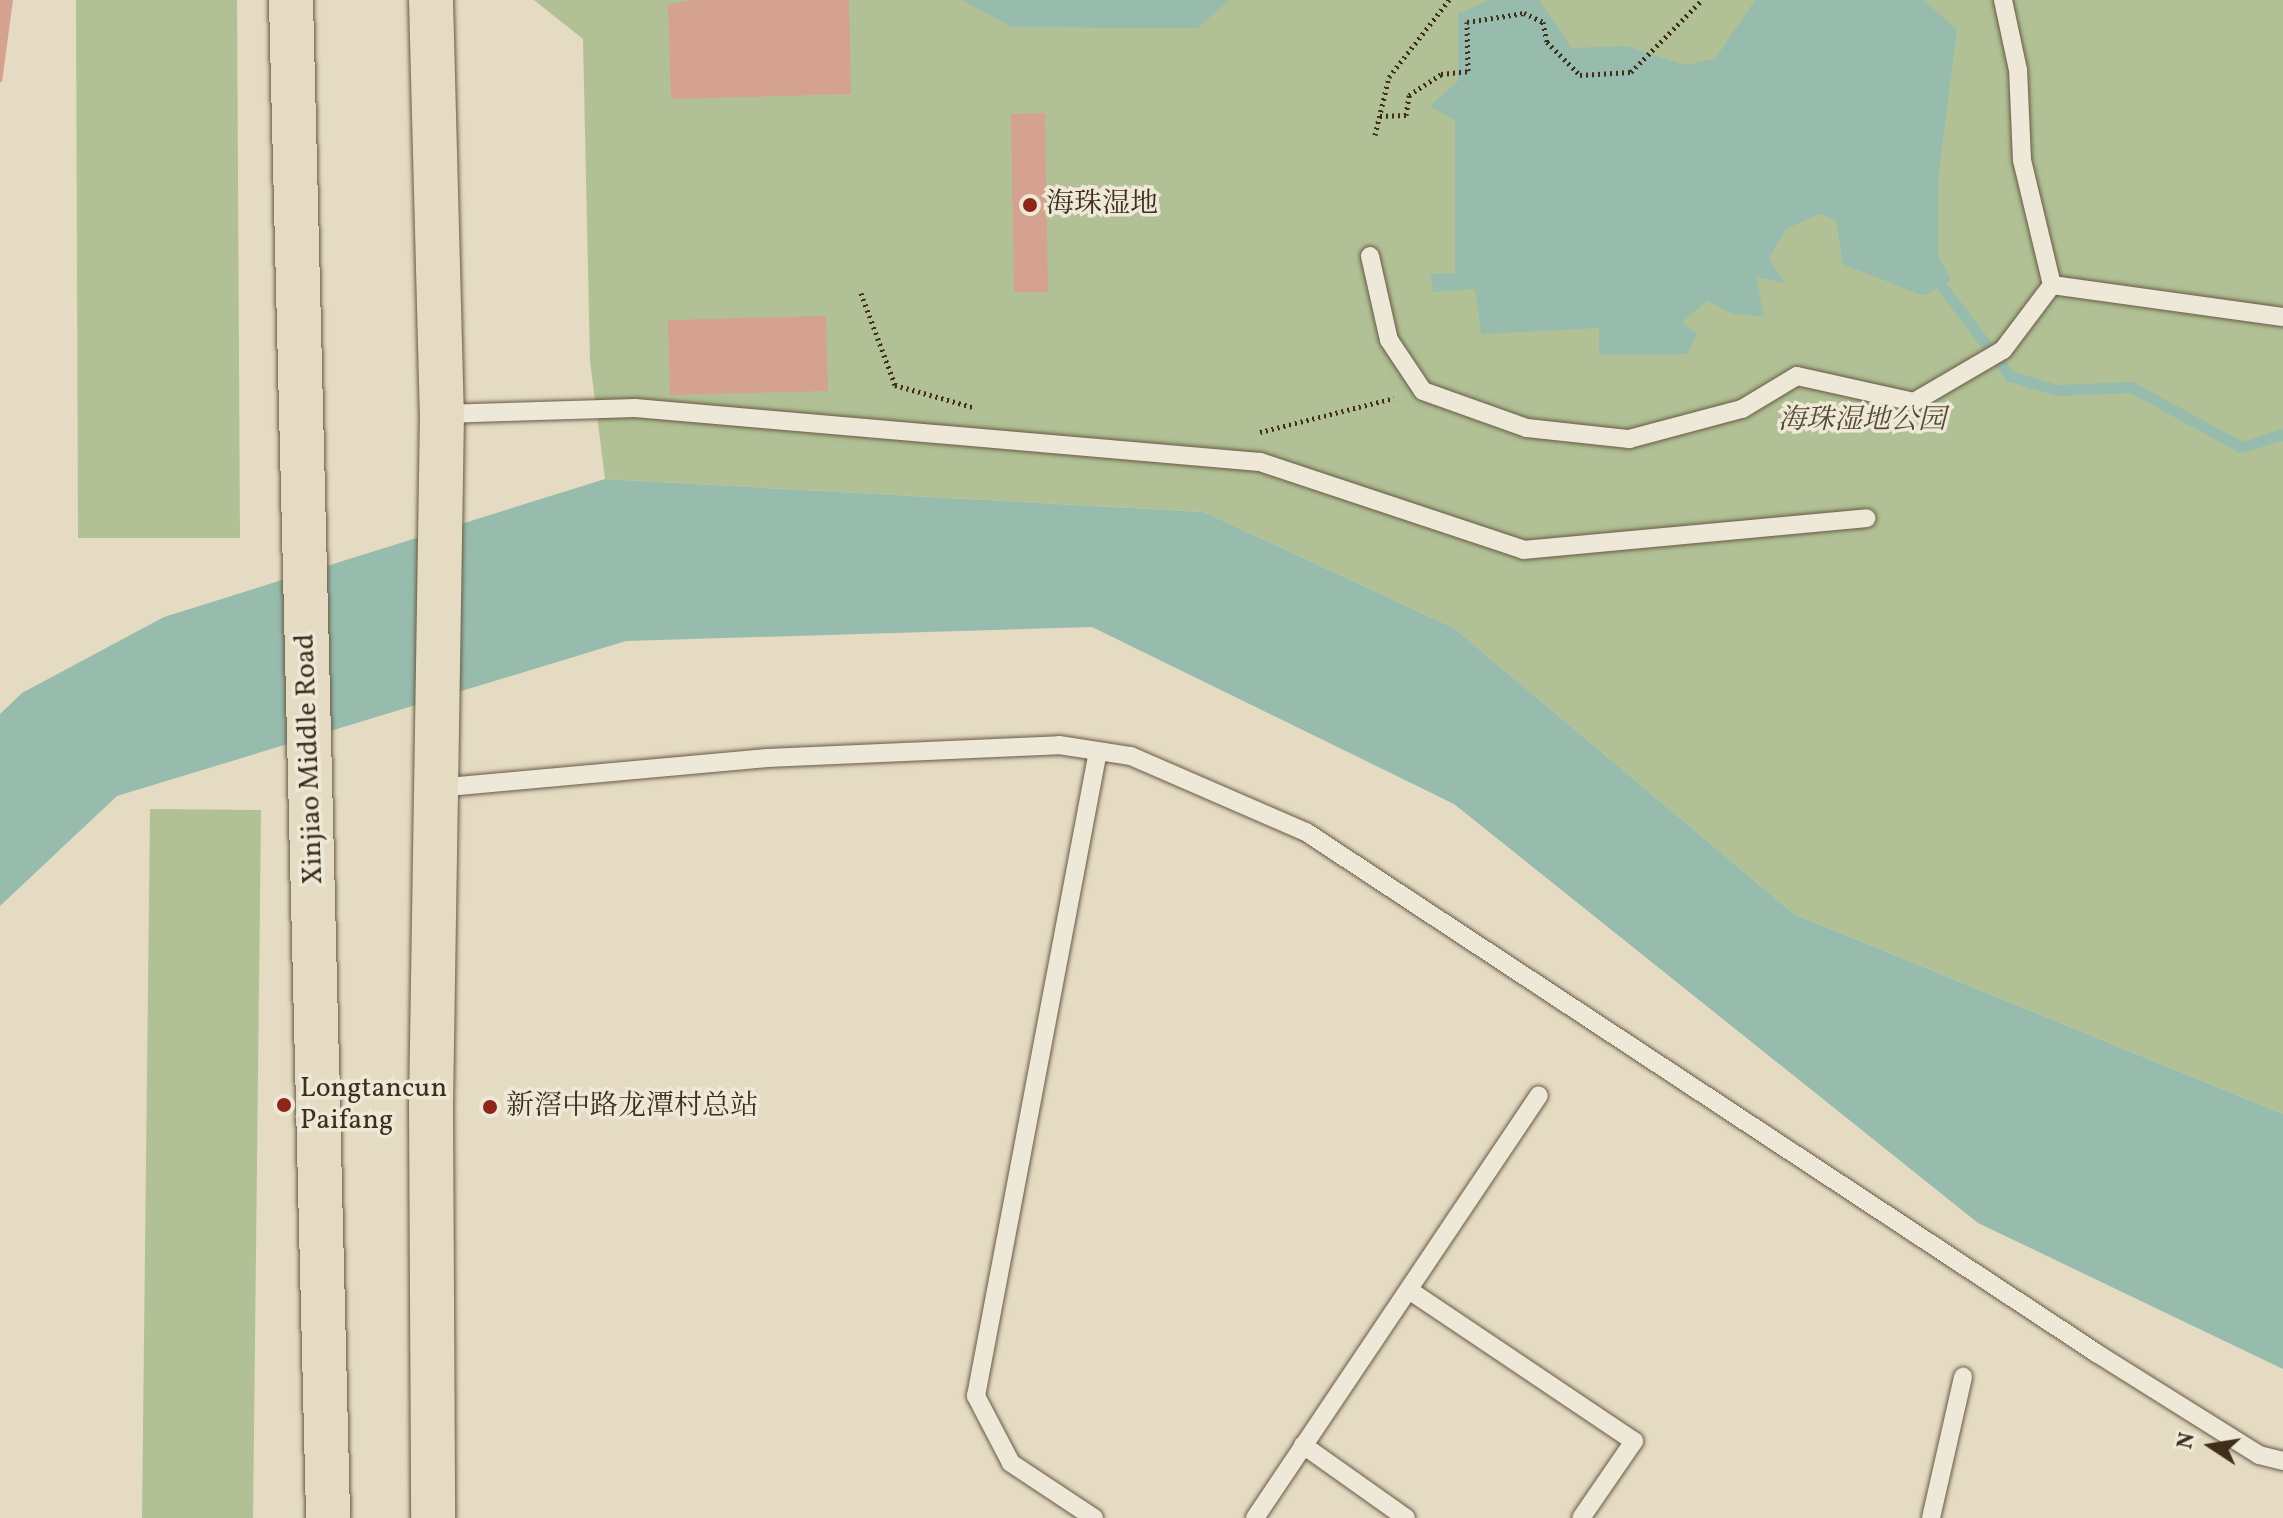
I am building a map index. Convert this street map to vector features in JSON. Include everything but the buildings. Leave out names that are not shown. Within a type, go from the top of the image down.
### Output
[{"type":"highway","name":"Xinjiao Middle Road","points":[[291,0],[299,500],[312,782],[328,1518]]},
{"type":"highway","points":[[431,0],[442,414],[433,743],[433,1518]]},
{"type":"lane","points":[[2003,0],[2018,70],[2022,160],[2052,285]]},
{"type":"lane","points":[[1370,256],[1389,340],[1423,391],[1527,428],[1629,439],[1742,409],[1797,376],[1914,402],[2003,350],[2052,285]]},
{"type":"lane","points":[[2052,285],[2283,317]]},
{"type":"lane","points":[[442,414],[635,408],[1260,462],[1524,550],[1867,518]]},
{"type":"lane","points":[[434,789],[767,758],[1059,745],[1131,756],[1306,832],[2085,1345],[2259,1455],[2283,1461]]},
{"type":"lane","points":[[1094,1518],[1011,1463],[976,1396],[1098,751]]},
{"type":"lane","points":[[1255,1518],[1539,1095]]},
{"type":"lane","points":[[1409,1290],[1634,1441],[1581,1518]]},
{"type":"lane","points":[[1931,1518],[1963,1377]]},
{"type":"lane","points":[[1303,1445],[1406,1518]]},
{"type":"path","points":[[1375,135],[1389,77],[1449,0]]},
{"type":"path","points":[[1380,116],[1406,115],[1409,95],[1441,74],[1468,71],[1467,22],[1524,13],[1543,22],[1547,42],[1580,75],[1631,72],[1660,38],[1702,0]]},
{"type":"path","points":[[861,293],[895,385],[985,410]]},
{"type":"path","points":[[1256,432],[1423,391]]},
{"type":"green space","points":[[76,0],[237,0],[240,538],[78,538]]},
{"type":"green space","name":"海珠湿地公园","points":[[534,0],[2283,0],[2283,1114],[1794,914],[1454,628],[1204,512],[605,479],[590,361],[583,39]]},
{"type":"green space","points":[[150,809],[261,810],[253,1518],[142,1518]]},
{"type":"shaded area","points":[[962,0],[1230,0],[1197,28],[1012,27]]},
{"type":"shaded area","points":[[1490,0],[1539,0],[1572,48],[1627,46],[1685,65],[1715,59],[1755,0],[1924,0],[1957,30],[1938,180],[1938,256],[1951,280],[1924,296],[1843,264],[1836,220],[1820,214],[1786,229],[1769,259],[1785,283],[1756,277],[1764,316],[1733,314],[1707,301],[1682,322],[1697,334],[1687,354],[1599,355],[1599,328],[1481,334],[1475,289],[1433,292],[1431,274],[1455,273],[1455,121],[1430,106],[1458,81],[1458,13]]},
{"type":"shaded area","points":[[605,479],[1204,512],[1454,628],[1794,914],[2283,1114],[2283,1369],[1978,1223],[1454,804],[1092,627],[626,641],[117,796],[0,906],[0,714],[22,693],[164,617]]},
{"type":"waterway","points":[[1934,276],[2010,376],[2057,390],[2131,387],[2241,447],[2283,434]]},
{"type":"place","name":"海珠湿地","points":[[1030,205]]},
{"type":"place","name":"Longtancun Paifang","points":[[284,1105]]},
{"type":"place","name":"新滘中路龙潭村总站","points":[[490,1107]]}]
